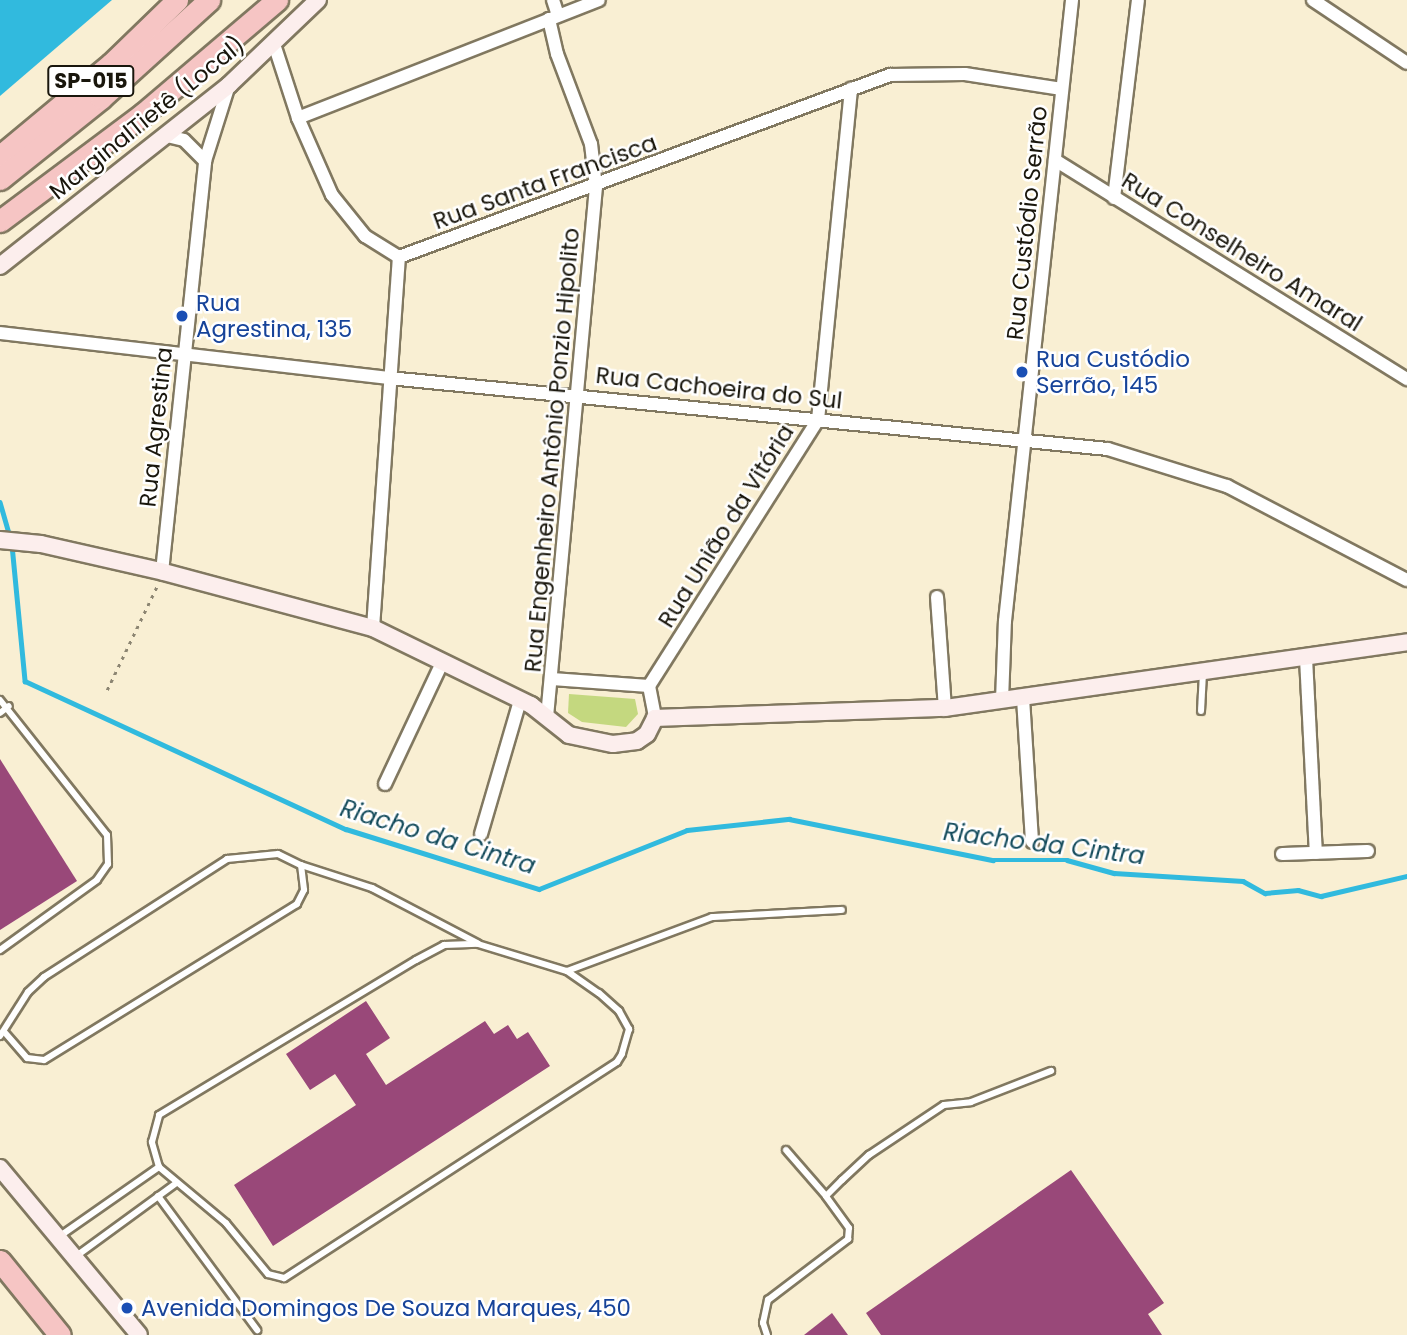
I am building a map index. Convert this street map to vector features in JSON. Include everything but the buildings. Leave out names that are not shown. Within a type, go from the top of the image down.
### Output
[{"type":"highway","name":"SP-015","points":[[0,156],[111,64],[177,0]]},
{"type":"highway","points":[[0,179],[101,98],[209,0]]},
{"type":"highway","points":[[0,221],[143,114],[259,18],[275,0]]},
{"type":"highway","points":[[0,1261],[60,1335]]},
{"type":"street","name":"MarginalTietê (Local)","points":[[0,266],[229,85],[318,0]]},
{"type":"street","name":"Rua Engenheiro Antônio Ponzio Hipolito","points":[[547,717],[596,187],[592,144],[557,54],[553,0]]},
{"type":"street","points":[[298,118],[599,0]]},
{"type":"street","name":"Rua Custódio Serrão","points":[[1002,701],[1005,621],[1072,0]]},
{"type":"street","points":[[1114,198],[1138,0]]},
{"type":"street","points":[[1313,0],[1407,63]]},
{"type":"street","points":[[274,44],[298,118],[332,195],[365,236],[399,257],[373,628]]},
{"type":"street","name":"Rua Santa Francisca","points":[[399,257],[596,187],[890,75],[932,71],[1062,89]]},
{"type":"street","name":"Rua Agrestina","points":[[163,572],[205,161],[229,85]]},
{"type":"street","name":"Rua União da Vitória","points":[[649,686],[818,420],[851,89]]},
{"type":"street","points":[[167,135],[184,139],[205,161]]},
{"type":"street","name":"Rua Conselheiro Amaral","points":[[1055,159],[1407,379]]},
{"type":"street","name":"Rua Cachoeira do Sul","points":[[0,333],[186,351],[389,378],[579,393],[1108,449],[1227,486],[1407,580]]},
{"type":"street","points":[[1,540],[41,544],[163,572],[373,628],[520,701],[547,717],[569,735],[590,743],[628,745],[647,734],[655,718],[649,686],[552,679]]},
{"type":"street","points":[[937,597],[945,708]]},
{"type":"street","points":[[655,718],[945,708],[1407,642]]},
{"type":"street","points":[[1306,657],[1316,853]]},
{"type":"street","points":[[385,784],[442,663]]},
{"type":"street","points":[[1023,698],[1032,842]]},
{"type":"street","points":[[481,834],[520,701]]},
{"type":"street","points":[[1282,855],[1368,851]]},
{"type":"street","points":[[0,1168],[139,1335]]},
{"type":"lane","points":[[1201,710],[1203,672]]},
{"type":"lane","points":[[0,700],[9,706],[107,835],[108,864],[97,880],[0,950]]},
{"type":"lane","points":[[0,713],[9,706]]},
{"type":"lane","points":[[301,865],[303,890],[296,904],[44,1060],[27,1058],[2,1035],[28,992],[44,977],[227,859],[278,853],[301,865],[373,888],[478,944],[567,971],[620,1012],[629,1039],[617,1062],[284,1278],[268,1274],[226,1223],[175,1184],[159,1167],[152,1142],[159,1115],[416,960],[444,945],[478,944]]},
{"type":"lane","points":[[567,971],[712,916],[842,910]]},
{"type":"lane","points":[[826,1196],[869,1155],[944,1105],[971,1101],[1051,1071]]},
{"type":"lane","points":[[767,1335],[763,1323],[768,1300],[848,1239],[849,1228],[826,1196],[786,1150]]},
{"type":"lane","points":[[58,1238],[159,1167]]},
{"type":"lane","points":[[74,1257],[175,1184]]},
{"type":"lane","points":[[158,1196],[257,1330]]},
{"type":"path","points":[[107,690],[163,572]]},
{"type":"green space","points":[[569,694],[635,699],[638,714],[626,727],[582,722],[568,713]]},
{"type":"water","points":[[0,0],[112,0],[0,96]]},
{"type":"waterway","name":"Riacho da Cintra","points":[[0,502],[10,537]]},
{"type":"waterway","name":"Riacho da Cintra","points":[[12,545],[25,681],[346,829],[539,889],[687,830],[789,819],[993,860],[1067,860],[1114,873],[1243,881],[1265,893],[1298,890],[1321,896],[1407,876]]},
{"type":"place","name":"Rua Agrestina, 135","points":[[182,316]]},
{"type":"place","name":"Rua Custódio Serrão, 145","points":[[1022,372]]},
{"type":"place","name":"Avenida Domingos De Souza Marques, 450","points":[[127,1308]]}]
